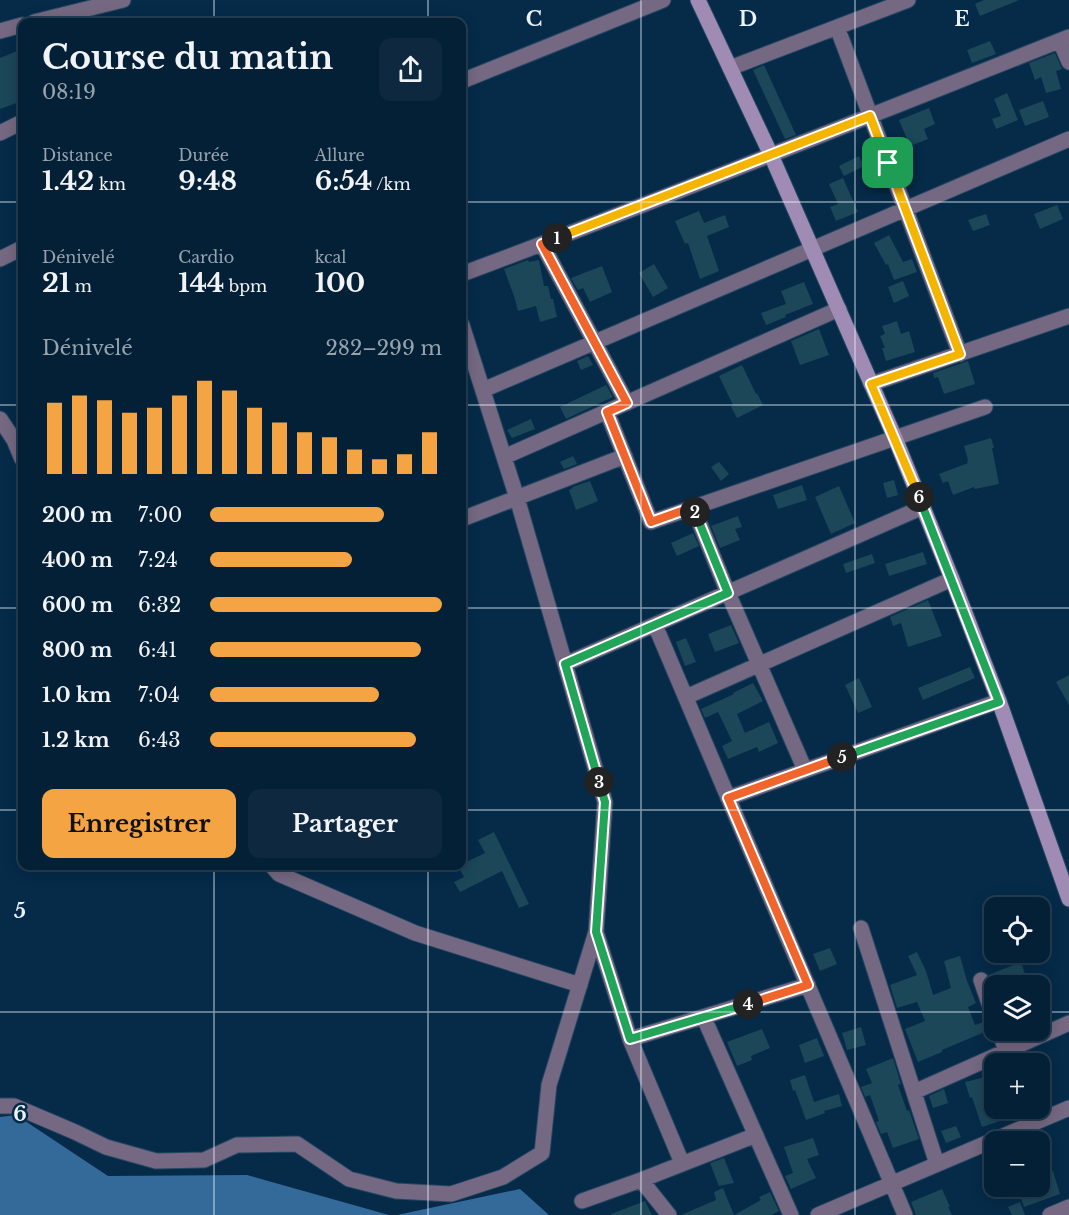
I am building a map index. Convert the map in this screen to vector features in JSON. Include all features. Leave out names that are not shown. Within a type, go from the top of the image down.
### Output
[{"type":"main road","points":[[698,0],[771,155],[895,438],[999,702],[1069,899]]},
{"type":"street","points":[[466,79],[663,0]]},
{"type":"street","points":[[730,68],[908,0]]},
{"type":"street","points":[[52,18],[113,1]]},
{"type":"street","points":[[0,31],[18,26]]},
{"type":"street","points":[[837,27],[960,354]]},
{"type":"street","points":[[466,272],[1065,39],[1069,62]]},
{"type":"street","points":[[0,133],[18,124]]},
{"type":"street","points":[[483,390],[1069,139]]},
{"type":"street","points":[[542,244],[627,403]]},
{"type":"street","points":[[0,259],[18,250]]},
{"type":"street","points":[[504,458],[839,309]]},
{"type":"street","points":[[871,384],[1069,316]]},
{"type":"street","points":[[0,1106],[14,1106],[106,1147],[156,1161],[204,1160],[237,1145],[297,1144],[349,1179],[396,1191],[451,1194],[503,1177],[542,1153],[549,1085],[596,932],[605,802],[517,498],[466,337]]},
{"type":"street","points":[[607,412],[651,522],[985,407]]},
{"type":"street","points":[[0,419],[18,439]]},
{"type":"street","points":[[466,517],[625,456]]},
{"type":"street","points":[[693,507],[805,770]]},
{"type":"street","points":[[565,664],[923,507]]},
{"type":"street","points":[[686,697],[952,579]]},
{"type":"street","points":[[656,625],[905,1215]]},
{"type":"street","points":[[728,798],[999,702]]},
{"type":"street","points":[[276,870],[279,874],[415,933],[580,985]]},
{"type":"street","points":[[861,928],[937,1164]]},
{"type":"street","points":[[596,932],[630,1039],[682,1163]]},
{"type":"street","points":[[981,980],[984,989]]},
{"type":"street","points":[[630,1039],[808,985]]},
{"type":"street","points":[[704,1018],[791,1215]]},
{"type":"street","points":[[1017,1053],[1069,1023]]},
{"type":"street","points":[[914,1092],[984,1067]]},
{"type":"street","points":[[818,1215],[1069,1108]]},
{"type":"street","points":[[1029,1119],[1031,1125]]},
{"type":"street","points":[[582,1201],[756,1136]]},
{"type":"street","points":[[641,1180],[669,1215]]},
{"type":"street","points":[[1050,1215],[1069,1207]]},
{"type":"water","points":[[16,1115],[108,1176],[247,1175],[389,1215],[0,1215],[0,1117]]},
{"type":"water","points":[[520,1189],[549,1215],[397,1215]]},
{"type":"building","points":[[984,0],[1019,0],[980,16],[975,4]]},
{"type":"building","points":[[990,41],[996,54],[972,63],[967,50]]},
{"type":"building","points":[[18,51],[18,102],[0,109],[0,58]]},
{"type":"building","points":[[1055,53],[1062,69],[1056,71],[1061,89],[1046,93],[1041,77],[1035,80],[1029,63]]},
{"type":"building","points":[[764,65],[796,135],[785,139],[753,70]]},
{"type":"building","points":[[1007,93],[1018,120],[996,129],[992,119],[1001,116],[994,99]]},
{"type":"building","points":[[1043,101],[1049,117],[1025,126],[1019,110]]},
{"type":"building","points":[[929,108],[935,124],[924,129],[928,139],[910,146],[899,120]]},
{"type":"building","points":[[859,156],[864,166],[844,176],[839,166]]},
{"type":"building","points":[[843,178],[858,212],[836,221],[830,207],[838,204],[829,184]]},
{"type":"building","points":[[1057,205],[1063,219],[1040,229],[1034,214]]},
{"type":"building","points":[[699,211],[704,223],[725,215],[729,227],[707,236],[719,271],[700,279],[688,243],[685,244],[675,221]]},
{"type":"building","points":[[986,214],[990,225],[973,231],[968,220]]},
{"type":"building","points":[[889,235],[903,262],[912,259],[917,272],[894,280],[888,264],[886,265],[874,243]]},
{"type":"building","points":[[528,260],[529,262],[539,260],[544,286],[548,286],[557,317],[540,322],[536,306],[518,311],[504,269]]},
{"type":"building","points":[[654,264],[668,288],[653,297],[639,273]]},
{"type":"building","points":[[602,266],[612,292],[590,302],[583,288],[578,290],[571,278]]},
{"type":"building","points":[[903,281],[909,296],[894,303],[888,287]]},
{"type":"building","points":[[804,282],[813,304],[766,325],[761,313],[786,304],[781,291]]},
{"type":"building","points":[[897,321],[901,334],[909,331],[915,352],[886,361],[882,348],[885,348],[880,336],[885,334],[882,326]]},
{"type":"building","points":[[819,329],[829,355],[800,365],[791,341]]},
{"type":"building","points":[[588,356],[593,365],[581,370],[577,361]]},
{"type":"building","points":[[968,361],[975,384],[944,394],[938,377],[934,378],[933,373]]},
{"type":"building","points":[[742,365],[763,405],[737,418],[719,376]]},
{"type":"building","points":[[606,385],[613,397],[566,419],[560,407]]},
{"type":"building","points":[[531,419],[535,429],[512,438],[507,430]]},
{"type":"building","points":[[991,438],[999,484],[975,489],[974,487],[953,495],[948,481],[943,483],[939,474],[968,463],[964,446]]},
{"type":"building","points":[[573,456],[577,464],[564,469],[560,462]]},
{"type":"building","points":[[719,462],[729,474],[721,481],[711,467]]},
{"type":"building","points":[[894,480],[898,495],[887,498],[883,483]]},
{"type":"building","points":[[590,481],[598,501],[576,510],[569,490]]},
{"type":"building","points":[[802,485],[807,500],[778,509],[773,495]]},
{"type":"building","points":[[839,486],[855,523],[831,534],[815,497]]},
{"type":"building","points":[[738,516],[742,527],[735,529],[740,540],[720,548],[711,526]]},
{"type":"building","points":[[693,533],[699,546],[677,556],[671,543]]},
{"type":"building","points":[[923,552],[927,564],[889,576],[885,564]]},
{"type":"building","points":[[872,554],[875,563],[846,573],[843,564]]},
{"type":"building","points":[[928,600],[942,636],[908,647],[901,623],[893,626],[890,617]]},
{"type":"building","points":[[731,625],[739,643],[715,652],[708,634]]},
{"type":"building","points":[[686,638],[696,662],[685,666],[676,642]]},
{"type":"building","points":[[970,667],[975,678],[923,700],[918,688]]},
{"type":"building","points":[[1069,675],[1069,705],[1056,682]]},
{"type":"building","points":[[859,678],[872,707],[858,713],[845,685]]},
{"type":"building","points":[[753,683],[763,701],[737,714],[745,733],[769,722],[778,743],[759,752],[757,747],[728,759],[722,746],[732,741],[718,712],[705,718],[701,709]]},
{"type":"building","points":[[494,832],[529,904],[519,908],[502,871],[460,892],[454,882],[464,877],[460,870],[466,870],[466,862],[485,853],[478,840]]},
{"type":"building","points":[[830,948],[837,964],[820,971],[813,954]]},
{"type":"building","points":[[917,952],[926,971],[933,995],[951,988],[944,961],[960,956],[976,1003],[968,1007],[975,1025],[984,1022],[984,1032],[918,1062],[905,1029],[925,1021],[917,1002],[897,1008],[890,985],[917,975],[908,956]]},
{"type":"building","points":[[1021,963],[1025,975],[994,975],[993,973]]},
{"type":"building","points":[[861,1027],[866,1045],[847,1050],[842,1033]]},
{"type":"building","points":[[762,1029],[770,1048],[751,1056],[752,1060],[737,1066],[727,1042]]},
{"type":"building","points":[[817,1038],[824,1056],[805,1063],[799,1045]]},
{"type":"building","points":[[893,1058],[901,1084],[898,1085],[919,1139],[893,1148],[887,1132],[881,1134],[870,1095],[865,1097],[861,1087],[872,1083],[866,1069]]},
{"type":"building","points":[[805,1075],[814,1102],[839,1094],[842,1106],[824,1111],[825,1113],[806,1120],[790,1080]]},
{"type":"building","points":[[984,1077],[984,1119],[1006,1119],[982,1127],[965,1082]]},
{"type":"building","points":[[944,1089],[948,1103],[933,1108],[929,1096]]},
{"type":"building","points":[[956,1126],[961,1137],[946,1143],[941,1131]]},
{"type":"building","points":[[813,1138],[819,1155],[807,1159],[816,1178],[791,1189],[785,1176],[793,1173],[784,1147]]},
{"type":"building","points":[[724,1158],[734,1183],[719,1186],[710,1163]]},
{"type":"building","points":[[1053,1171],[1060,1194],[1024,1207],[1021,1197],[1050,1197],[1050,1172]]},
{"type":"building","points":[[723,1188],[734,1215],[681,1215],[716,1200],[714,1192]]},
{"type":"building","points":[[942,1189],[952,1215],[916,1215],[911,1202]]},
{"type":"building","points":[[770,1192],[779,1211],[771,1215],[734,1215],[761,1200],[759,1197]]},
{"type":"building","points":[[645,1201],[652,1215],[611,1215],[611,1214]]},
{"type":"building","points":[[1020,1202],[1025,1215],[1012,1215],[1008,1207]]},
{"type":"route","points":[[870,116],[888,163],[960,354],[871,384],[952,579],[999,702],[728,798],[808,985],[630,1039],[596,932],[605,802],[565,664],[728,593],[693,507],[651,522],[607,412],[627,403],[542,244],[870,116]]}]
